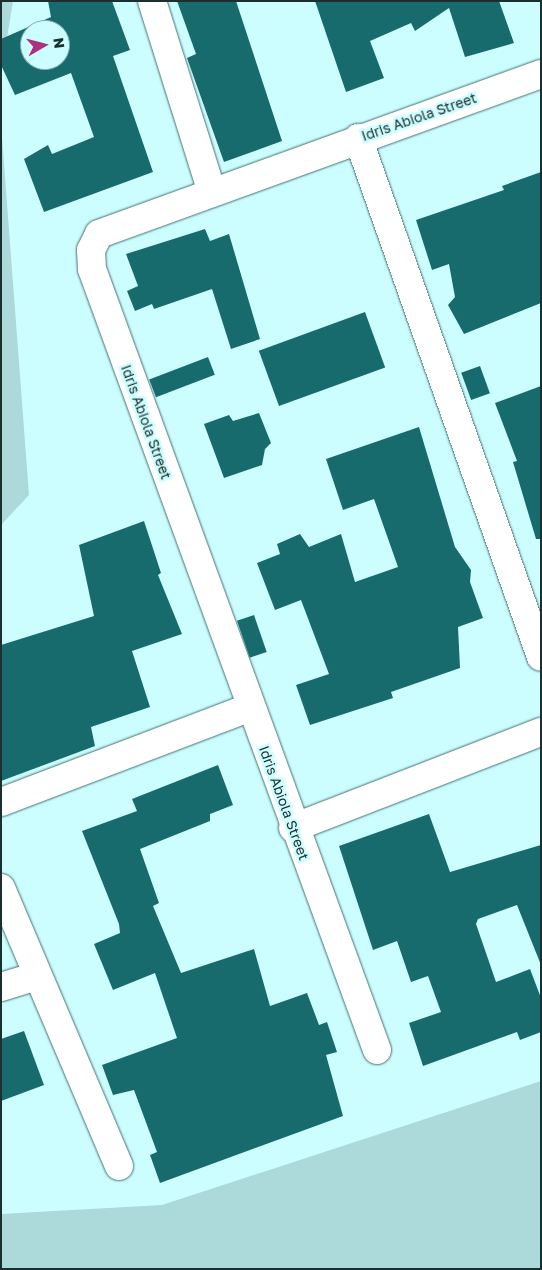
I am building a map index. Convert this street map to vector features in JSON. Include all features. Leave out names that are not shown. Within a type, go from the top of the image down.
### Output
[{"type":"street","points":[[152,1],[212,192]]},
{"type":"street","name":"Idris Abiola Street","points":[[377,1050],[249,708],[92,269],[91,250],[99,234],[358,138],[541,74]]},
{"type":"street","points":[[358,138],[541,657]]},
{"type":"street","points":[[1,802],[249,708]]},
{"type":"street","points":[[293,828],[541,732]]},
{"type":"street","points":[[1,888],[36,976],[120,1166]]},
{"type":"street","points":[[1,987],[36,976]]},
{"type":"shaded area","points":[[1,1],[13,1],[1,75]]},
{"type":"shaded area","points":[[1,124],[29,495],[1,525]]},
{"type":"shaded area","points":[[541,1081],[541,1269],[1,1269],[1,1214],[162,1205]]},
{"type":"building","points":[[48,1],[112,1],[130,50],[113,56],[153,172],[44,212],[24,159],[48,145],[52,154],[94,137],[71,73],[15,95],[1,65],[1,39],[20,31],[20,70],[70,70],[70,20],[44,20],[51,17]]},
{"type":"building","points":[[177,1],[236,1],[282,141],[224,162],[187,58],[196,54]]},
{"type":"building","points":[[315,1],[499,1],[514,43],[465,57],[449,8],[415,31],[411,23],[370,41],[384,78],[346,92]]},
{"type":"building","points":[[541,172],[541,303],[464,334],[448,305],[455,297],[449,264],[432,270],[416,220],[504,190],[502,186]]},
{"type":"building","points":[[205,229],[210,241],[229,234],[260,339],[231,349],[212,289],[154,309],[152,304],[135,311],[127,291],[138,286],[126,254]]},
{"type":"building","points":[[365,312],[385,367],[279,406],[259,351]]},
{"type":"building","points":[[208,357],[215,375],[156,397],[149,380]]},
{"type":"building","points":[[480,366],[490,393],[471,400],[461,373]]},
{"type":"building","points":[[541,386],[541,539],[536,539],[513,462],[517,461],[495,403]]},
{"type":"building","points":[[259,413],[271,443],[265,449],[262,465],[224,478],[204,424],[229,415],[233,421]]},
{"type":"building","points":[[419,427],[455,547],[471,570],[470,582],[483,618],[458,627],[460,668],[391,692],[393,698],[310,725],[296,685],[329,674],[301,600],[275,610],[257,563],[280,554],[277,544],[300,534],[309,547],[341,534],[355,582],[398,567],[374,499],[343,510],[326,459]]},
{"type":"building","points":[[144,521],[161,573],[158,575],[182,634],[132,651],[150,707],[91,727],[95,746],[1,781],[1,645],[94,616],[79,545]]},
{"type":"building","points":[[254,615],[267,652],[250,658],[237,621]]},
{"type":"building","points":[[218,765],[233,805],[210,814],[210,821],[140,849],[159,903],[153,906],[181,973],[254,949],[270,1006],[307,993],[319,1025],[327,1022],[337,1052],[326,1055],[343,1116],[160,1183],[150,1155],[157,1152],[134,1090],[113,1095],[102,1065],[177,1038],[155,973],[113,990],[94,944],[120,933],[119,924],[82,831],[137,811],[132,799]]},
{"type":"building","points":[[429,814],[450,872],[541,845],[541,965],[517,905],[478,919],[476,924],[496,982],[530,969],[541,998],[541,1032],[520,1040],[517,1032],[423,1066],[409,1023],[441,1012],[428,976],[411,982],[397,941],[373,950],[339,846]]},
{"type":"building","points":[[24,1031],[44,1085],[1,1101],[1,1039]]}]
